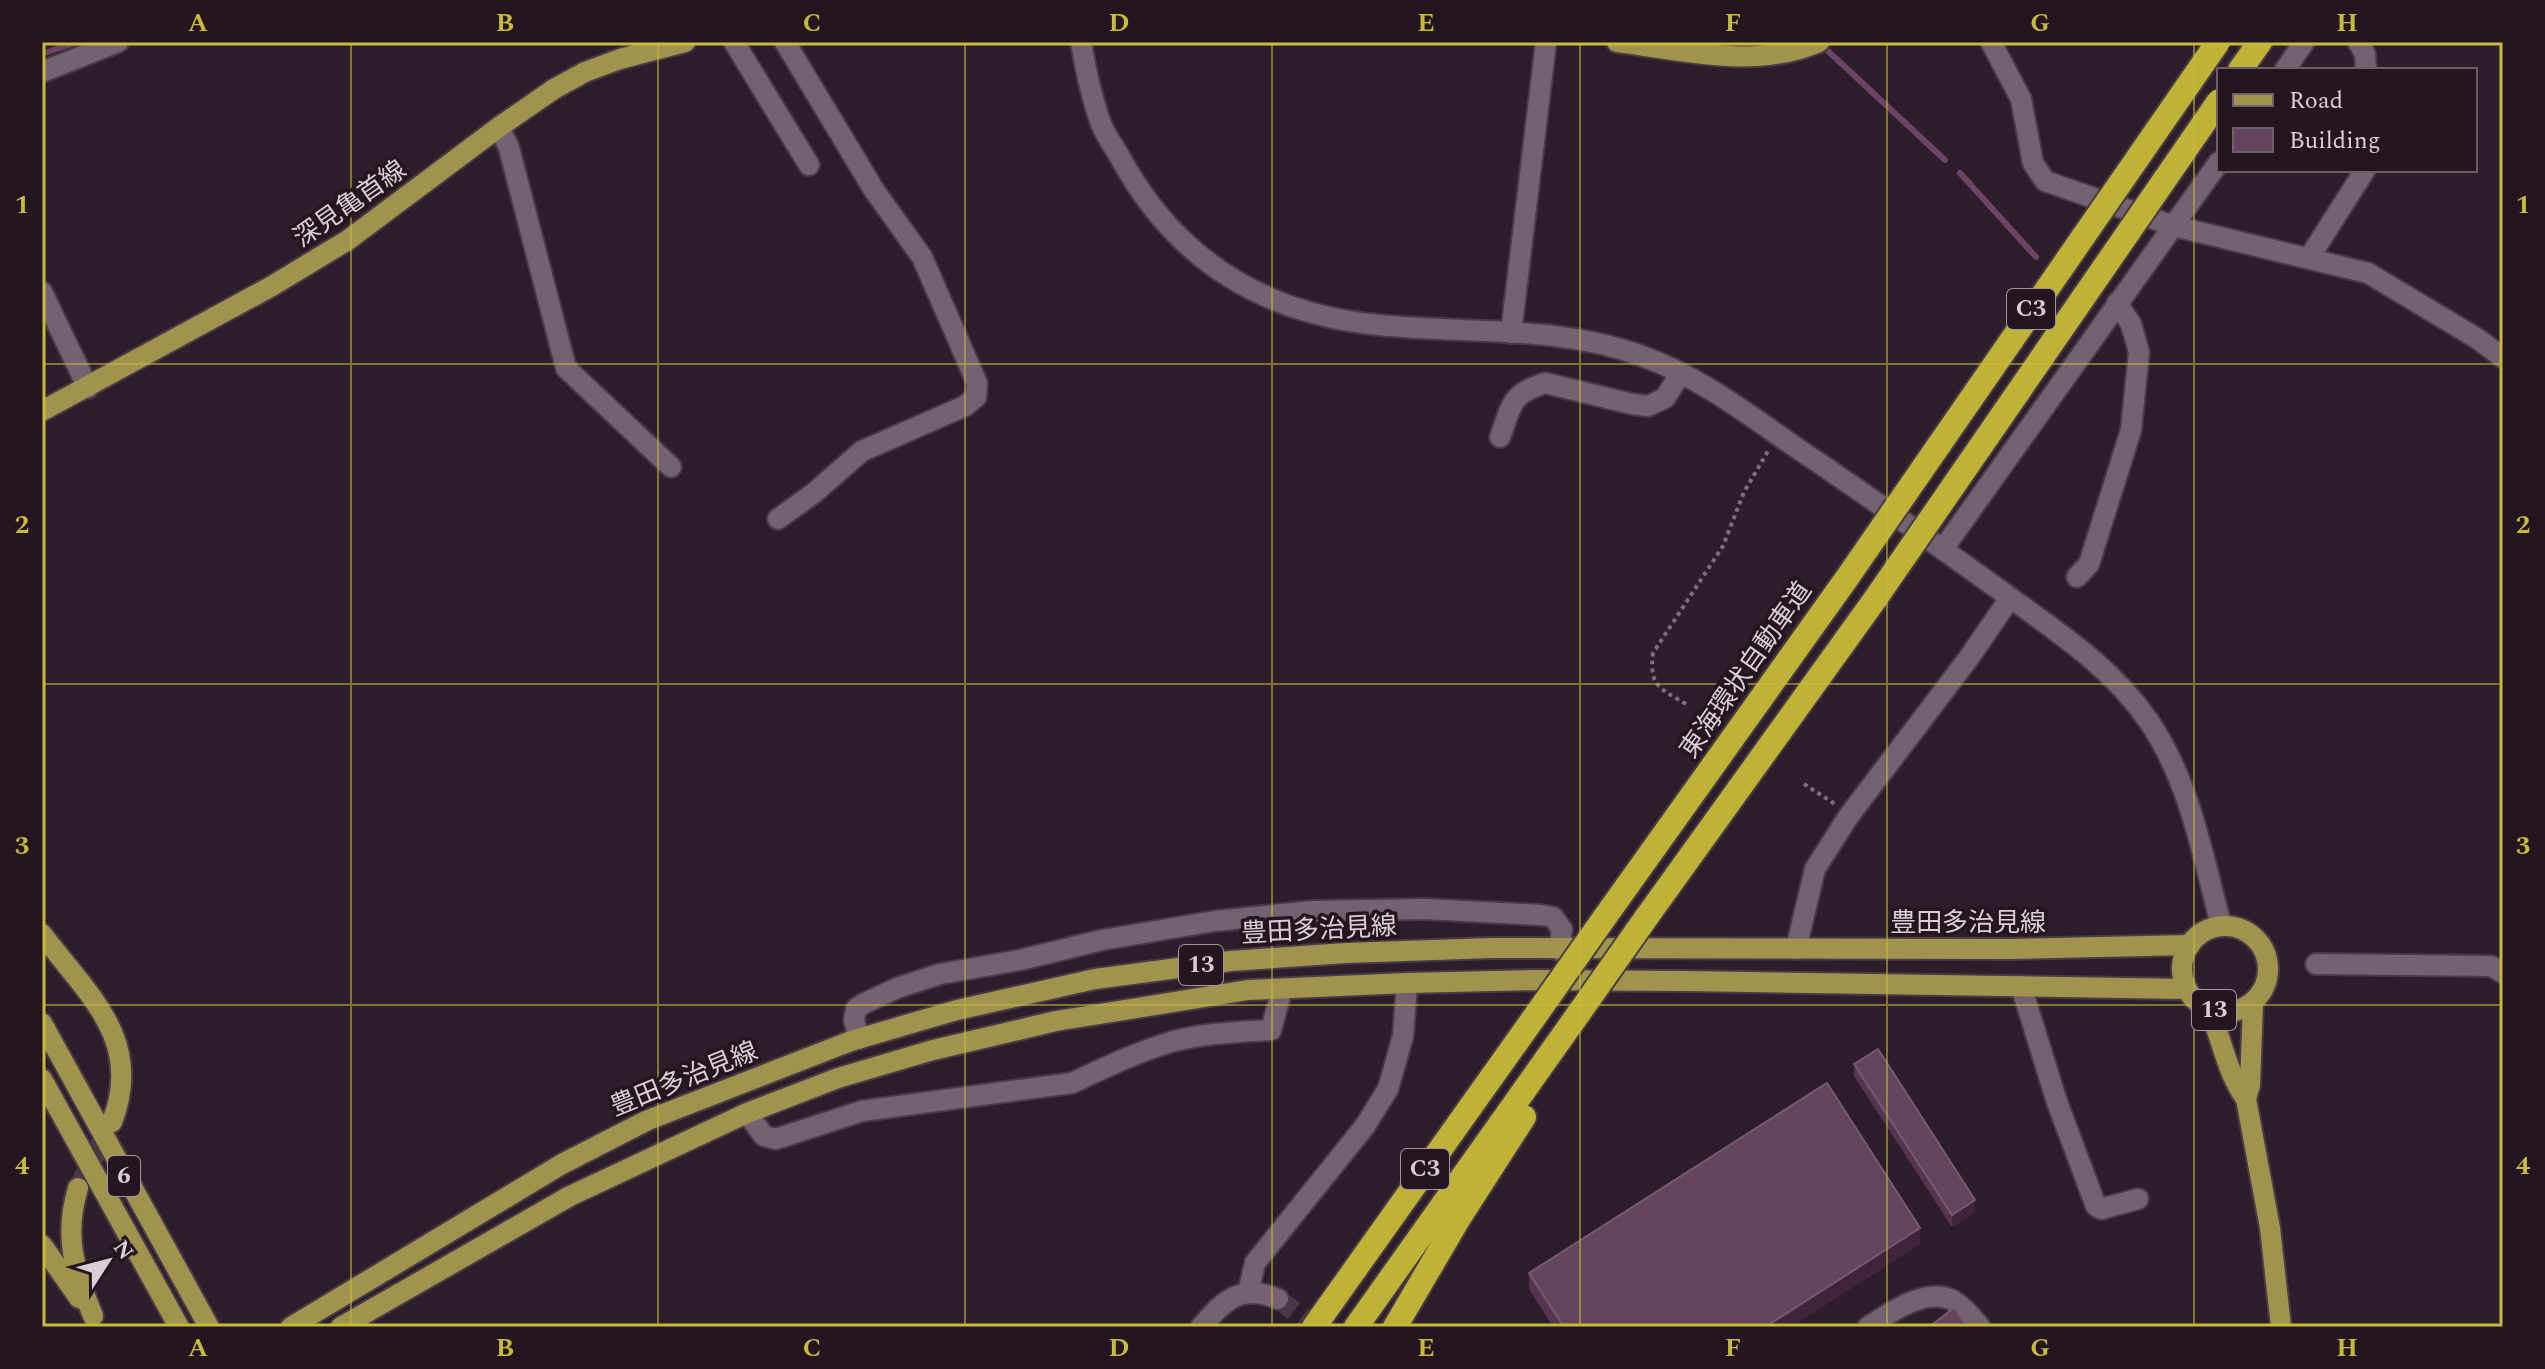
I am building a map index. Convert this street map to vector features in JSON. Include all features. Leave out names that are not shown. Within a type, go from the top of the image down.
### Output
[{"type":"highway","name":"東海環状自動車道","points":[[1314,1327],[1847,578],[2218,42]]},
{"type":"highway","points":[[2241,68],[2260,42]]},
{"type":"highway","name":"C3","points":[[1356,1327],[1585,1014],[1664,892],[1876,598],[2217,104]]},
{"type":"highway","points":[[1395,1327],[1585,1014]]},
{"type":"highway","points":[[1304,1327],[1369,1248]]},
{"type":"main road","name":"深見亀首線","points":[[42,411],[272,286],[348,240],[554,89],[585,72],[620,59],[685,42]]},
{"type":"main road","points":[[1617,42],[1742,57],[1766,57],[1799,51],[1819,42]]},
{"type":"main road","points":[[2190,945],[2197,935],[2221,925]]},
{"type":"main road","name":"13","points":[[2209,1009],[2234,1012],[2253,1003],[2266,984],[2269,970],[2260,942],[2236,926],[2221,925]]},
{"type":"main road","points":[[42,934],[101,1011],[119,1048],[123,1086],[112,1122]]},
{"type":"main road","name":"13","points":[[2185,989],[2183,958],[2190,945]]},
{"type":"main road","name":"豊田多治見線","points":[[291,1327],[609,1138],[729,1087],[859,1039],[1024,993],[1173,968],[1346,953],[1492,948],[2010,949],[2190,945]]},
{"type":"main road","name":"13","points":[[341,1327],[570,1196],[747,1113],[838,1078],[995,1033],[1157,1003],[1248,990],[1548,980],[2185,989],[2209,1009],[2233,1081],[2246,1099],[2270,1228],[2281,1327]]},
{"type":"main road","name":"13","points":[[2246,1099],[2250,1085],[2253,1003]]},
{"type":"main road","name":"6","points":[[42,1023],[209,1327]]},
{"type":"main road","name":"6","points":[[42,1079],[179,1327]]},
{"type":"main road","points":[[78,1188],[70,1225],[71,1249],[96,1322]]},
{"type":"main road","points":[[42,1245],[96,1322]]},
{"type":"street","points":[[42,72],[118,42]]},
{"type":"street","points":[[734,42],[809,165]]},
{"type":"street","points":[[778,519],[814,493],[862,451],[965,406],[976,397],[977,383],[922,257],[874,190],[785,42]]},
{"type":"street","points":[[1081,42],[1100,122],[1139,192],[1216,270],[1258,294],[1312,314],[1377,325],[1557,336],[1596,342],[1642,356],[1681,373],[1733,403],[2058,631],[2106,671],[2148,721],[2180,783],[2221,925]]},
{"type":"street","points":[[1511,333],[1546,42]]},
{"type":"street","points":[[1991,42],[2021,99],[2033,163],[2045,181],[2174,226],[2368,273],[2478,339],[2503,358]]},
{"type":"street","points":[[2286,68],[2304,42]]},
{"type":"street","points":[[2358,42],[2365,54],[2366,68]]},
{"type":"street","points":[[499,127],[509,148],[566,368],[671,467]]},
{"type":"street","points":[[1943,549],[2217,165]]},
{"type":"street","points":[[2309,258],[2364,172]]},
{"type":"street","points":[[42,292],[88,388]]},
{"type":"street","points":[[2077,577],[2089,564],[2131,430],[2139,352],[2131,324],[2117,303]]},
{"type":"street","points":[[1500,437],[1515,397],[1531,387],[1545,383],[1648,406],[1665,398],[1681,373]]},
{"type":"street","points":[[1796,949],[1815,869],[1848,817],[1968,659],[2010,598]]},
{"type":"street","points":[[859,1039],[854,1020],[856,1009],[897,988],[940,974],[1020,960],[1102,940],[1215,921],[1313,911],[1411,909],[1541,915],[1553,917],[1562,929],[1559,950]]},
{"type":"street","points":[[2316,964],[2491,966],[2503,973]]},
{"type":"street","points":[[1248,1293],[1255,1263],[1365,1126],[1388,1089],[1403,1036],[1407,983]]},
{"type":"street","points":[[2021,986],[2057,1102],[2096,1206],[2101,1209],[2138,1199]]},
{"type":"street","points":[[747,1113],[764,1136],[776,1139],[862,1111],[1072,1083],[1171,1042],[1204,1035],[1271,1030],[1282,989]]},
{"type":"street","points":[[1201,1327],[1219,1305],[1229,1299],[1248,1293],[1267,1294],[1278,1299]]},
{"type":"street","points":[[1872,1325],[1908,1304],[1938,1297],[1951,1300],[1980,1327]]},
{"type":"path","points":[[1686,704],[1654,682],[1651,672],[1653,653],[1723,546],[1744,492],[1765,457],[1774,434]]},
{"type":"path","points":[[1804,784],[1830,800],[1848,817]]},
{"type":"building","points":[[1878,1049],[1975,1200],[1952,1215],[1854,1064]]},
{"type":"building","points":[[1827,1083],[1920,1228],[1765,1327],[1564,1327],[1529,1273]]},
{"type":"building","points":[[1954,1308],[1968,1327],[1929,1327]]},
{"type":"waterway","points":[[42,54],[77,42]]},
{"type":"waterway","points":[[1828,51],[1945,160]]},
{"type":"waterway","points":[[1960,173],[2036,257]]},
{"type":"tunnel","points":[[78,1188],[110,1126]]},
{"type":"tunnel","points":[[1278,1299],[1315,1327]]}]
